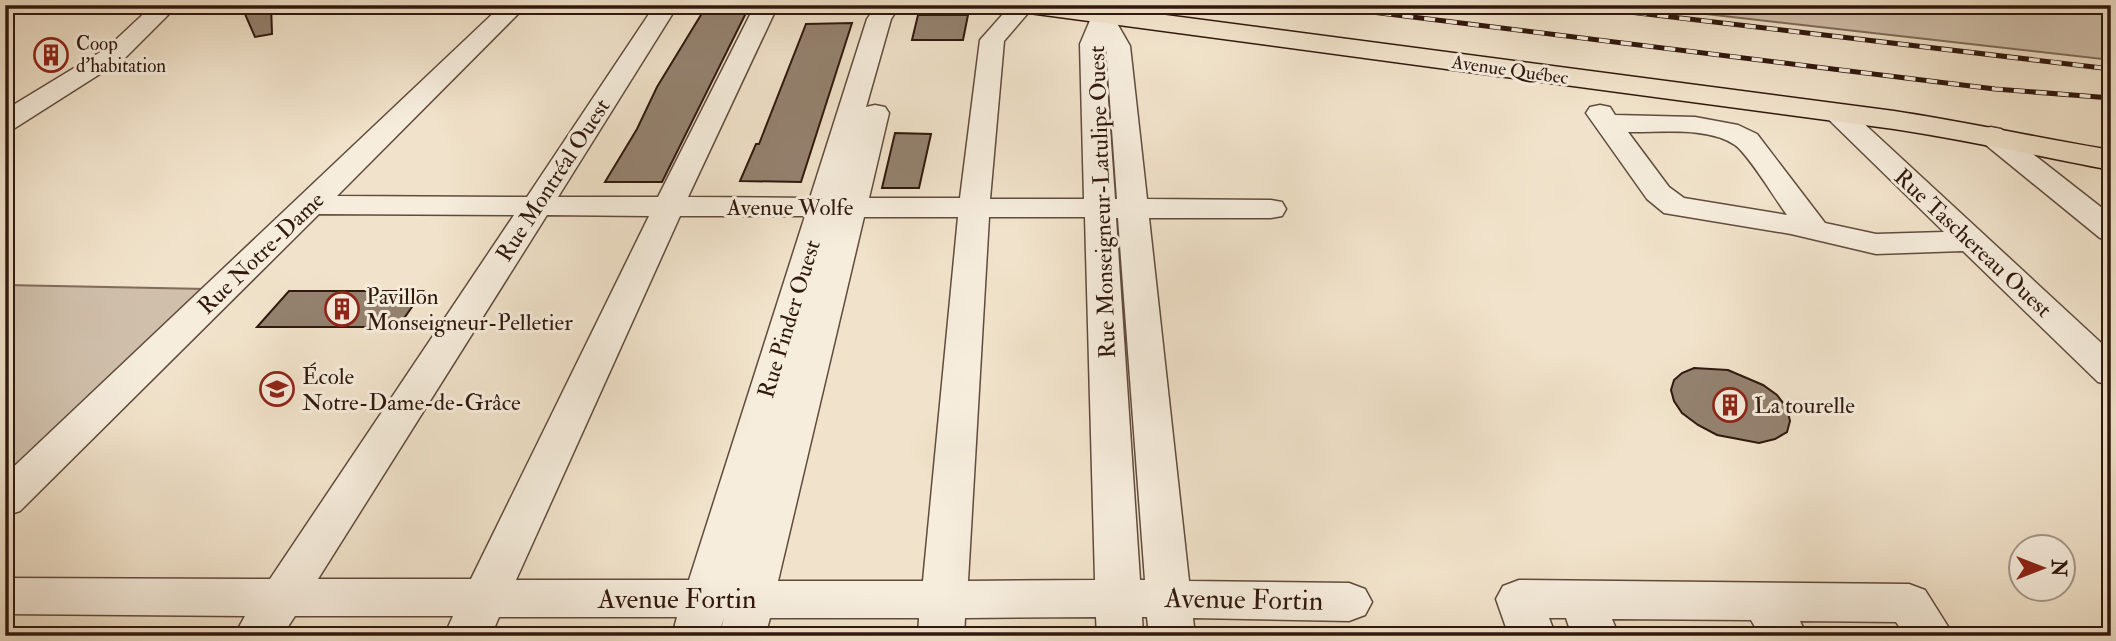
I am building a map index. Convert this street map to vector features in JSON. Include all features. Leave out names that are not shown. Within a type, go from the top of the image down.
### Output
[{"type":"main road","name":"Avenue Québec","points":[[1027,5],[1991,135],[2022,144],[2111,160]]},
{"type":"main road","name":"Avenue Québec","points":[[1991,135],[2010,132],[2111,146]]},
{"type":"street","points":[[5,8],[18,5]]},
{"type":"street","points":[[5,122],[116,53],[167,5]]},
{"type":"street","name":"Rue Notre-Dame","points":[[5,500],[516,5]]},
{"type":"street","name":"Rue Montréal Ouest","points":[[257,636],[667,5]]},
{"type":"street","points":[[476,617],[766,5]]},
{"type":"street","name":"Rue Pinder Ouest","points":[[746,618],[879,19],[889,5]]},
{"type":"street","name":"Rue Pinder Ouest","points":[[700,617],[898,25],[899,5]]},
{"type":"street","points":[[943,618],[974,208],[992,40],[1027,5]]},
{"type":"street","name":"Rue Monseigneur-Latulipe Ouest","points":[[1102,16],[1092,44],[1117,208],[1170,617]]},
{"type":"street","name":"Rue Taschereau Ouest","points":[[1836,113],[2111,373]]},
{"type":"street","points":[[1814,230],[1747,140],[1728,131],[1695,125],[1604,118],[1658,193],[1675,205],[1876,244],[1972,242]]},
{"type":"street","points":[[1991,135],[2111,231]]},
{"type":"street","name":"Avenue Wolfe","points":[[310,205],[1271,209]]},
{"type":"street","name":"Rue Monseigneur-Latulipe Ouest","points":[[1117,208],[1119,617]]},
{"type":"street","name":"Avenue Fortin","points":[[5,596],[282,598],[476,617],[1170,617],[1349,602]]},
{"type":"street","points":[[1526,617],[1920,619]]},
{"type":"shaded area","points":[[1627,5],[2111,5],[2111,60]]},
{"type":"shaded area","points":[[5,285],[206,289],[5,483]]},
{"type":"building","points":[[241,5],[271,5],[272,34],[255,37]]},
{"type":"building","points":[[707,5],[750,5],[662,182],[605,182],[637,129],[657,87]]},
{"type":"building","points":[[918,15],[968,15],[963,40],[912,40]]},
{"type":"building","points":[[852,23],[801,182],[740,181],[756,144],[759,144],[806,24]]},
{"type":"building","points":[[895,133],[931,134],[919,188],[882,188]]},
{"type":"building","name":"Pavillon Monseigneur-Pelletier","points":[[289,291],[423,291],[398,327],[257,327]]},
{"type":"building","name":"La tourelle","points":[[1694,368],[1728,370],[1763,385],[1777,395],[1787,408],[1790,421],[1787,432],[1775,439],[1759,443],[1717,435],[1698,425],[1682,413],[1671,390],[1674,380]]},
{"type":"railway","points":[[1315,5],[1995,89],[2111,98]]},
{"type":"railway","points":[[1570,5],[2111,69]]},
{"type":"place","name":"Coop d'habitation","points":[[51,55]]},
{"type":"place","name":"Pavillon Monseigneur-Pelletier","points":[[342,309]]},
{"type":"place","name":"École Notre-Dame-de-Grâce","points":[[277,389]]},
{"type":"place","name":"La tourelle","points":[[1730,405]]}]
